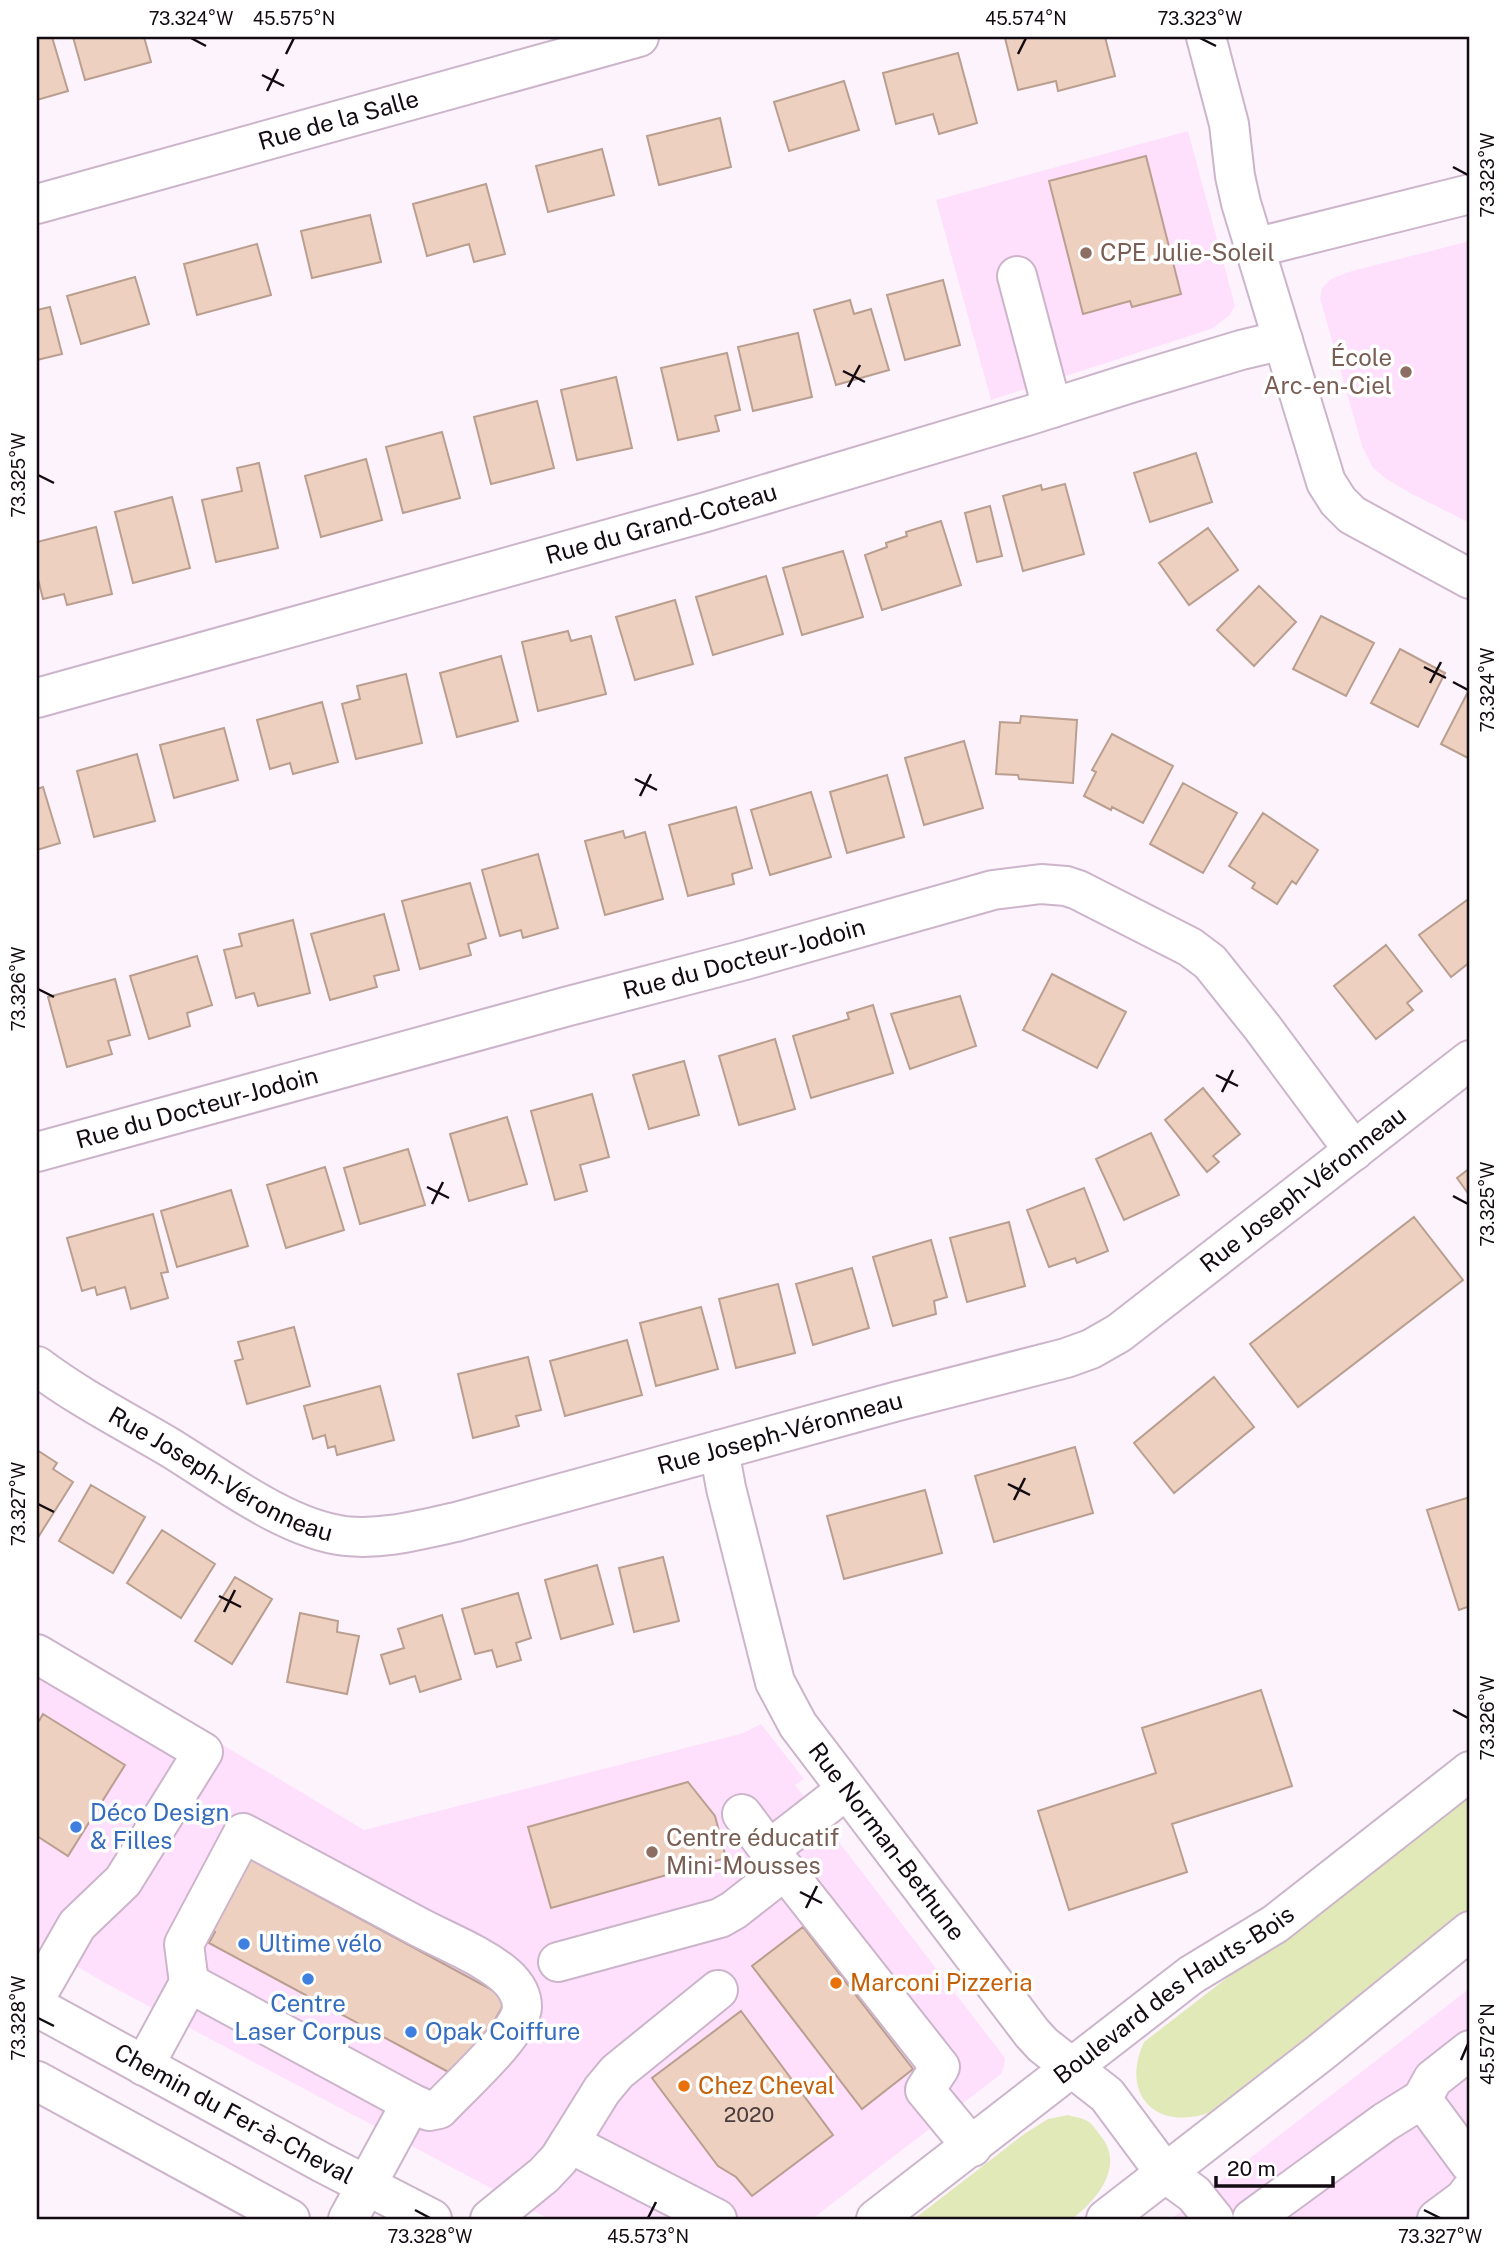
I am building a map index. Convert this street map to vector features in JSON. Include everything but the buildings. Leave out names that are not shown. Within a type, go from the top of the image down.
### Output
[{"type":"street","name":"Rue de la Salle","points":[[37,204],[639,37]]},
{"type":"street","points":[[1206,37],[1226,110],[1235,176],[1254,248],[1326,482],[1338,501],[1352,515],[1470,579]]},
{"type":"street","points":[[1254,248],[1470,194]]},
{"type":"street","points":[[1017,276],[1052,408]]},
{"type":"street","name":"Rue du Grand-Coteau","points":[[37,698],[706,512],[1241,350],[1283,340]]},
{"type":"street","name":"Rue du Docteur-Jodoin","points":[[37,1152],[993,890],[1041,884],[1066,886],[1077,890],[1190,947],[1210,962],[1270,1037],[1354,1152]]},
{"type":"street","name":"Rue Joseph-Véronneau","points":[[37,1366],[278,1513],[319,1530],[343,1535],[390,1536],[456,1522],[1066,1358],[1091,1349],[1119,1333],[1470,1060]]},
{"type":"street","name":"Rue Norman-Bethune","points":[[719,1450],[729,1501],[775,1682],[798,1725],[1032,2034],[1107,2095],[1165,2173],[1194,2194],[1214,2219]]},
{"type":"street","points":[[37,1654],[203,1752],[123,1881],[77,1926],[37,1995]]},
{"type":"street","name":"Boulevard des Hauts-Bois","points":[[877,2219],[1191,1975],[1275,1924],[1470,1771]]},
{"type":"street","points":[[558,1962],[720,1918],[734,1910],[777,1860],[846,1790]]},
{"type":"street","points":[[742,1814],[940,2067],[925,2090],[972,2147]]},
{"type":"street","points":[[144,2066],[189,1983],[184,1944],[243,1833],[503,1974],[514,1984],[521,1996],[522,2009],[515,2026],[505,2039],[439,2109],[429,2111],[189,1983]]},
{"type":"street","points":[[1106,2219],[1331,2045],[1470,1931]]},
{"type":"street","points":[[490,2219],[544,2175],[559,2159],[602,2090],[617,2072],[718,1990]]},
{"type":"street","name":"Chemin du Fer-à-Cheval","points":[[37,2007],[366,2186],[432,2219]]},
{"type":"street","points":[[1252,2219],[1385,2122],[1422,2099],[1433,2079],[1470,2050]]},
{"type":"street","points":[[37,2081],[290,2219]]},
{"type":"street","points":[[1422,2099],[1470,2164]]},
{"type":"street","points":[[348,2219],[411,2103]]},
{"type":"street","points":[[569,2143],[717,2219]]},
{"type":"street","points":[[1437,2219],[1464,2199],[1470,2191]]},
{"type":"shaded area","name":"CPE Julie-Soleil","points":[[1188,131],[1235,306],[1229,316],[1211,329],[991,400],[936,200]]},
{"type":"shaded area","name":"École Arc-en-Ciel","points":[[1470,241],[1470,523],[1410,493],[1373,468],[1362,446],[1320,298],[1322,288],[1331,279],[1352,271]]},
{"type":"shaded area","points":[[37,1633],[364,1830],[744,1733],[761,1724],[804,1779],[795,1785],[1005,2058],[1001,2074],[812,2219],[549,2219],[107,1984],[37,1943]]},
{"type":"shaded area","points":[[1470,1988],[1470,2219],[1171,2219],[1232,2172]]},
{"type":"green space","points":[[1470,1790],[1470,1911],[1209,2113],[1173,2117],[1158,2112],[1147,2104],[1136,2078],[1144,2042]]},
{"type":"green space","points":[[1068,2115],[1092,2125],[1107,2146],[1110,2158],[1109,2170],[1099,2192],[1072,2219],[914,2219],[1024,2134],[1048,2119]]},
{"type":"place","name":"CPE Julie-Soleil","points":[[1086,253]]},
{"type":"place","name":"École Arc-en-Ciel","points":[[1406,372]]},
{"type":"place","name":"Déco Design & Filles","points":[[76,1827]]},
{"type":"place","name":"Centre éducatif Mini-Mousses","points":[[652,1852]]},
{"type":"place","name":"Ultime vélo","points":[[244,1944]]},
{"type":"place","name":"Centre Laser Corpus","points":[[308,1979]]},
{"type":"place","name":"Marconi Pizzeria","points":[[836,1983]]},
{"type":"place","name":"Opak Coiffure","points":[[411,2032]]},
{"type":"place","name":"Chez Cheval","points":[[684,2086]]}]
